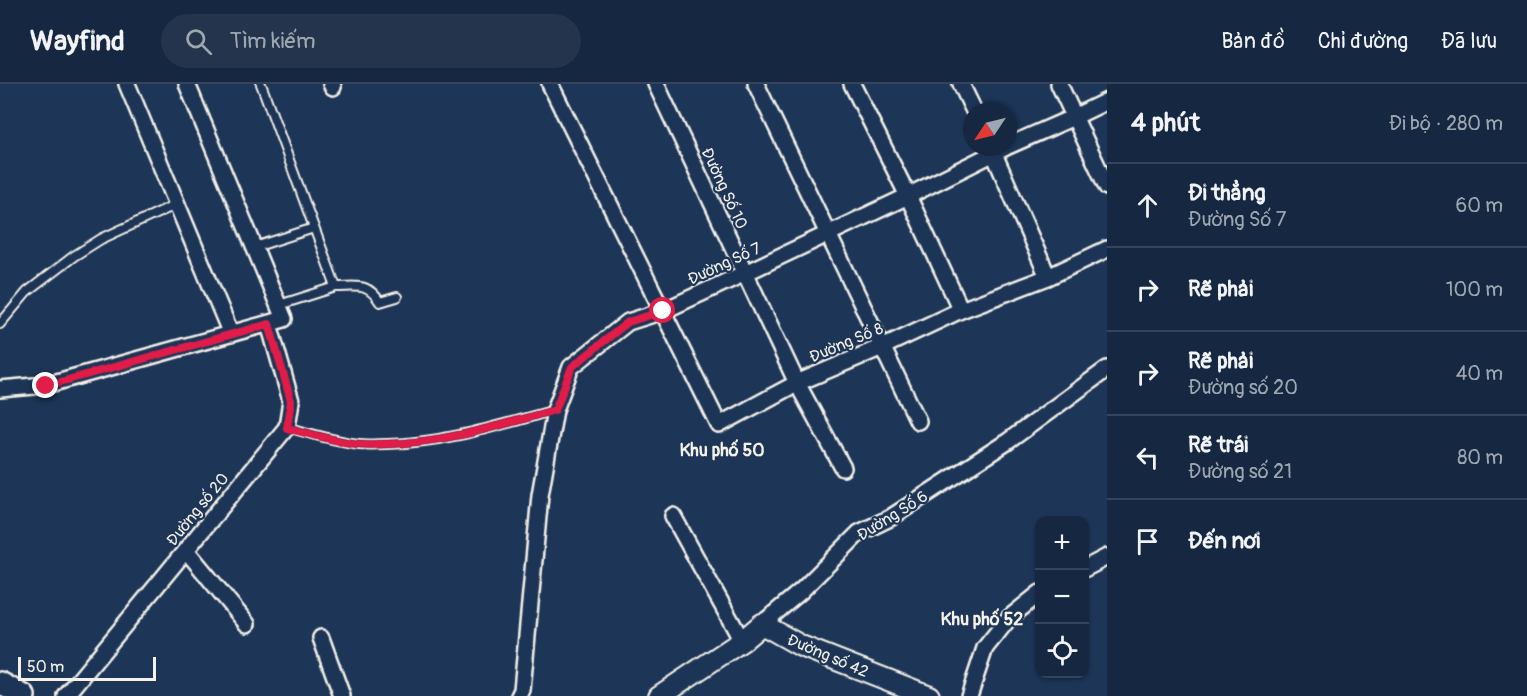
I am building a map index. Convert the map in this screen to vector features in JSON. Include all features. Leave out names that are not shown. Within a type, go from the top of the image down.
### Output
[{"type":"main road","points":[[0,683],[24,696]]},
{"type":"street","points":[[127,84],[231,334]]},
{"type":"street","points":[[0,389],[46,386],[285,319],[187,84]]},
{"type":"street","points":[[550,84],[663,311]]},
{"type":"street","name":"Đường Số 10","points":[[656,84],[797,383],[843,468]]},
{"type":"street","points":[[756,84],[918,421]]},
{"type":"street","points":[[852,84],[961,310]]},
{"type":"street","points":[[961,84],[970,102]]},
{"type":"street","points":[[1059,84],[1107,187]]},
{"type":"street","name":"Đường Số 7","points":[[1017,141],[1107,101]]},
{"type":"street","name":"Đường Số 7","points":[[519,696],[522,690],[540,495],[555,410],[572,367],[628,322],[663,311],[745,273],[908,196],[984,156]]},
{"type":"street","points":[[1002,156],[1048,277]]},
{"type":"street","name":"Đường Số 8","points":[[663,311],[719,425],[797,383],[961,310],[1048,277],[1107,249]]},
{"type":"street","points":[[269,324],[291,401],[287,428]]},
{"type":"street","name":"Đường Số 6","points":[[659,696],[742,641],[801,591],[858,533],[890,518],[1007,442],[1107,369]]},
{"type":"street","name":"Đường số 20","points":[[66,696],[287,428]]},
{"type":"street","points":[[673,516],[742,641]]},
{"type":"street","points":[[186,550],[247,624]]},
{"type":"street","points":[[1089,566],[1107,557]]},
{"type":"street","points":[[969,696],[985,648],[1009,618],[1035,597]]},
{"type":"street","name":"Đường số 42","points":[[762,624],[801,646],[929,696]]},
{"type":"street","points":[[321,638],[342,696]]},
{"type":"lane","points":[[261,84],[336,287]]},
{"type":"lane","points":[[0,324],[27,292],[74,256],[100,239],[177,204]]},
{"type":"lane","points":[[255,247],[314,228]]},
{"type":"lane","points":[[279,305],[336,287],[368,288],[380,302],[397,297]]},
{"type":"lane","points":[[287,428],[322,438],[360,444],[412,443],[485,430],[555,410]]},
{"type":"district","name":"Khu phố 50","points":[[722,450]]},
{"type":"district","name":"Khu phố 52","points":[[982,619]]},
{"type":"route","points":[[46,386],[269,324],[291,401],[287,428],[322,438],[360,444],[438,440],[485,430],[555,410],[572,367],[628,322],[663,311]]}]
